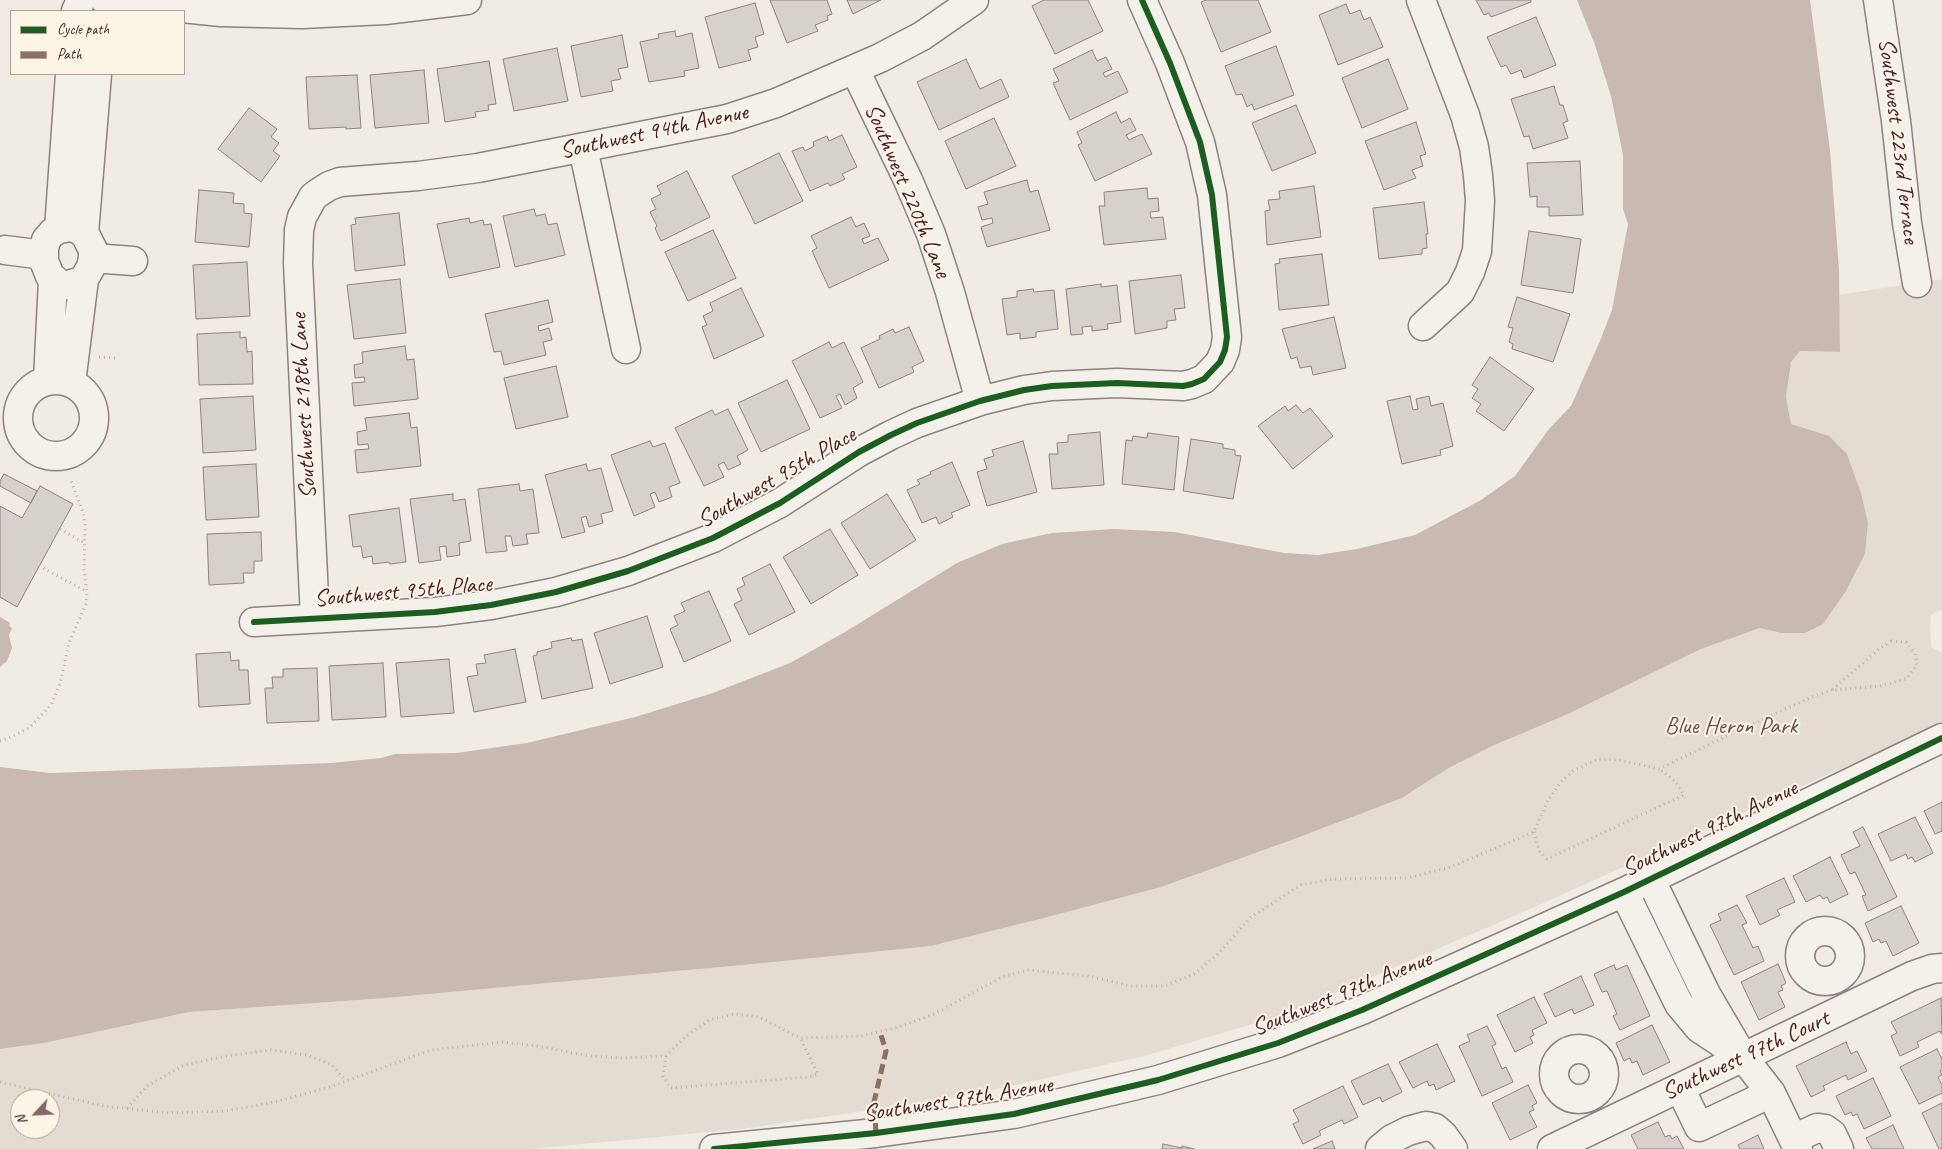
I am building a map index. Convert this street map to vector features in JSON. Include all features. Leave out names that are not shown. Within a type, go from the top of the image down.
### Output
[{"type":"street","points":[[119,5],[221,12],[302,14],[384,10],[467,0]]},
{"type":"street","name":"Southwest 94th Avenue","points":[[313,197],[329,186],[340,182],[418,176],[470,169],[727,119],[776,103],[855,70],[922,36],[974,0]]},
{"type":"street","name":"Southwest 95th Place","points":[[254,622],[391,616],[491,605],[546,594],[628,571],[704,542],[780,503],[859,452],[890,435],[925,420],[980,401],[1024,390],[1066,385],[1117,383],[1187,386],[1204,379],[1220,362],[1225,350],[1227,337],[1209,176],[1200,142],[1142,0]]},
{"type":"street","points":[[1421,0],[1465,115],[1474,147],[1480,201],[1477,251],[1470,272],[1460,292],[1423,326]]},
{"type":"street","name":"Southwest 223rd Terrace","points":[[1878,0],[1897,130],[1907,223],[1917,283]]},
{"type":"street","name":"Southwest 220th Lane","points":[[855,70],[908,180],[931,234],[950,292],[980,401]]},
{"type":"street","points":[[70,75],[80,250],[60,382],[46,240],[52,233],[80,250],[133,261]]},
{"type":"street","points":[[5,250],[48,267],[67,285],[79,282],[80,250],[96,75]]},
{"type":"street","points":[[583,148],[626,349]]},
{"type":"street","name":"Southwest 218th Lane","points":[[313,197],[301,222],[298,263],[315,618]]},
{"type":"street","name":"Southwest 97th Avenue","points":[[714,1149],[744,1148],[876,1133],[1014,1114],[1191,1070],[1327,1025],[1624,892],[1942,738]]},
{"type":"street","points":[[1650,878],[1706,994],[1743,1057],[1771,1092],[1796,1144],[1817,1128],[1825,1129],[1832,1134],[1839,1149]]},
{"type":"street","points":[[1624,892],[1679,1004],[1699,1028],[1743,1057]]},
{"type":"street","name":"Southwest 97th Court","points":[[1552,1149],[1912,976],[1942,965]]},
{"type":"street","points":[[1834,980],[1847,1008]]},
{"type":"street","points":[[1680,1088],[1699,1127],[1771,1092]]},
{"type":"street","points":[[1588,1098],[1601,1125]]},
{"type":"street","points":[[1380,1149],[1408,1131],[1426,1126],[1435,1128],[1443,1135],[1452,1149]]},
{"type":"path","points":[[98,357],[116,358]]},
{"type":"path","points":[[0,741],[29,728],[47,711],[55,699],[67,649],[77,622],[85,608],[87,592],[84,570],[86,544],[83,512],[70,478]]},
{"type":"path","points":[[60,529],[86,544]]},
{"type":"path","points":[[39,566],[87,592]]},
{"type":"path","points":[[1659,769],[1812,696],[1832,690],[1880,686],[1906,679],[1917,665],[1915,652],[1906,642],[1891,641],[1878,649],[1832,690]]},
{"type":"path","points":[[1598,759],[1619,760],[1659,769],[1676,782],[1684,795],[1547,859],[1540,851],[1534,832],[1547,802],[1560,783],[1573,771],[1598,759]]},
{"type":"path","points":[[800,1038],[818,1074],[808,1077],[670,1088],[663,1076],[666,1056],[686,1036],[708,1020],[734,1014],[758,1017],[800,1038],[861,1036],[899,1027],[934,1014],[1002,977],[1028,970],[1089,976],[1130,986],[1164,986],[1194,974],[1217,955],[1251,917],[1301,885],[1333,879],[1407,878],[1448,868],[1534,832]]},
{"type":"path","points":[[0,1082],[104,1106],[168,1112],[226,1111],[274,1102],[327,1088],[431,1050],[503,1042],[544,1047],[589,1056],[622,1058],[666,1056]]},
{"type":"path","points":[[126,1108],[147,1086],[184,1065],[227,1056],[271,1050],[307,1055],[332,1065],[345,1080]]},
{"type":"green space","name":"Blue Heron Park","points":[[1942,279],[1942,609],[1931,615],[1930,630],[1931,647],[1942,653],[1942,723],[1521,913],[1283,1015],[1144,1056],[966,1096],[741,1129],[530,1149],[0,1149],[0,1049],[44,1043],[189,1012],[386,998],[931,946],[1161,887],[1402,798],[1447,769],[1492,746],[1568,714],[1701,649],[1760,628],[1781,633],[1846,591],[1865,554],[1868,523],[1861,493],[1847,454],[1809,431],[1791,424],[1786,397],[1791,362],[1800,351],[1840,352],[1839,295]]},
{"type":"shaded area","points":[[1577,0],[1810,0],[1830,150],[1839,270],[1840,352],[1800,351],[1791,362],[1786,397],[1791,424],[1829,436],[1847,454],[1861,493],[1868,523],[1865,554],[1846,591],[1823,624],[1805,633],[1781,633],[1760,628],[1701,649],[1568,714],[1492,746],[1447,769],[1402,798],[1289,841],[1161,887],[931,946],[386,998],[189,1012],[44,1043],[0,1049],[0,767],[50,773],[331,763],[381,758],[395,754],[456,753],[527,743],[635,717],[713,693],[790,663],[845,632],[957,563],[1002,544],[1052,533],[1114,529],[1175,532],[1284,553],[1318,555],[1357,549],[1415,535],[1481,500],[1515,476],[1549,429],[1571,406],[1612,310],[1628,224],[1623,209],[1623,155],[1611,96],[1595,45]]},
{"type":"shaded area","points":[[0,617],[10,623],[9,626],[12,628],[9,635],[12,648],[7,661],[0,667]]},
{"type":"building","points":[[770,0],[827,0],[832,14],[827,16],[828,20],[815,25],[818,31],[787,43]]},
{"type":"building","points":[[847,0],[881,0],[853,14]]},
{"type":"building","points":[[1044,0],[1088,0],[1103,31],[1055,54],[1032,6]]},
{"type":"building","points":[[1206,0],[1258,0],[1271,32],[1221,52],[1201,2]]},
{"type":"building","points":[[1476,0],[1531,0],[1531,2],[1491,17],[1489,13],[1484,15]]},
{"type":"building","points":[[755,3],[764,34],[755,37],[758,47],[748,50],[751,60],[719,68],[705,17]]},
{"type":"building","points":[[1346,4],[1350,14],[1360,10],[1364,20],[1370,17],[1383,47],[1338,65],[1319,15]]},
{"type":"building","points":[[1536,17],[1556,65],[1524,78],[1521,70],[1511,74],[1506,65],[1501,67],[1487,37]]},
{"type":"building","points":[[675,31],[676,37],[692,33],[699,68],[684,71],[685,76],[649,82],[640,42],[659,38],[658,34]]},
{"type":"building","points":[[622,35],[628,67],[618,69],[621,79],[611,81],[613,91],[581,97],[571,46]]},
{"type":"building","points":[[1276,46],[1294,95],[1254,110],[1252,104],[1247,107],[1242,94],[1236,95],[1225,66]]},
{"type":"building","points":[[557,48],[568,101],[514,111],[503,59]]},
{"type":"building","points":[[1092,50],[1097,61],[1106,57],[1112,69],[1103,73],[1105,77],[1118,71],[1128,92],[1070,120],[1053,83],[1059,81],[1053,69]]},
{"type":"building","points":[[966,59],[980,89],[1001,79],[1009,97],[939,130],[917,82]]},
{"type":"building","points":[[1388,59],[1408,109],[1362,128],[1342,78]]},
{"type":"building","points":[[489,61],[496,104],[488,105],[489,110],[475,112],[476,117],[445,122],[437,69]]},
{"type":"building","points":[[424,70],[429,123],[375,128],[370,75]]},
{"type":"building","points":[[357,75],[361,128],[309,129],[306,77]]},
{"type":"building","points":[[1554,86],[1568,121],[1563,123],[1568,138],[1533,149],[1529,136],[1524,137],[1511,99]]},
{"type":"building","points":[[1296,105],[1316,153],[1272,171],[1252,123]]},
{"type":"building","points":[[249,108],[277,129],[271,137],[279,143],[273,151],[280,156],[261,182],[218,149]]},
{"type":"building","points":[[1116,112],[1121,123],[1130,118],[1136,130],[1126,135],[1129,140],[1142,134],[1152,154],[1095,181],[1078,145],[1082,143],[1077,132]]},
{"type":"building","points":[[994,118],[1016,166],[966,189],[945,141]]},
{"type":"building","points":[[1416,122],[1426,154],[1420,156],[1423,166],[1412,170],[1416,178],[1384,190],[1365,141]]},
{"type":"building","points":[[842,135],[857,167],[842,174],[845,179],[830,186],[828,183],[810,191],[792,151],[803,147],[805,151],[814,146],[813,142],[827,136],[829,141]]},
{"type":"building","points":[[779,153],[803,201],[755,224],[732,176]]},
{"type":"building","points":[[1580,161],[1583,215],[1549,216],[1549,207],[1537,207],[1537,196],[1530,197],[1527,163]]},
{"type":"building","points":[[687,171],[710,217],[661,241],[655,228],[657,226],[650,212],[656,209],[651,199],[661,194],[657,186]]},
{"type":"building","points":[[1027,180],[1030,192],[1038,190],[1050,230],[987,247],[981,227],[993,223],[992,218],[982,220],[978,207],[988,204],[984,192]]},
{"type":"building","points":[[1314,186],[1321,237],[1267,245],[1265,211],[1270,210],[1268,200],[1280,199],[1279,191]]},
{"type":"building","points":[[1147,188],[1148,199],[1158,198],[1159,211],[1150,212],[1151,218],[1163,217],[1166,239],[1104,245],[1099,206],[1105,206],[1104,192]]},
{"type":"building","points":[[199,190],[234,193],[233,203],[244,204],[244,213],[252,214],[249,247],[195,242]]},
{"type":"building","points":[[1424,202],[1428,234],[1426,234],[1427,248],[1422,249],[1422,254],[1379,259],[1373,208]]},
{"type":"building","points":[[534,209],[536,216],[545,214],[548,225],[557,223],[565,255],[515,267],[503,216]]},
{"type":"building","points":[[399,213],[405,265],[355,271],[351,225],[356,224],[355,218]]},
{"type":"building","points":[[851,217],[856,227],[864,223],[870,236],[862,239],[864,244],[878,238],[889,260],[829,288],[812,251],[817,248],[811,236]]},
{"type":"building","points":[[469,218],[470,223],[483,220],[484,225],[491,224],[500,267],[449,278],[437,224]]},
{"type":"building","points":[[713,230],[736,278],[688,301],[665,252]]},
{"type":"building","points":[[1529,231],[1581,239],[1573,293],[1521,285]]},
{"type":"building","points":[[1322,254],[1329,305],[1279,310],[1275,264],[1280,263],[1279,259]]},
{"type":"building","points":[[247,262],[250,316],[196,319],[193,265]]},
{"type":"building","points":[[1181,275],[1185,308],[1174,309],[1176,320],[1167,321],[1167,328],[1135,334],[1129,281]]},
{"type":"building","points":[[400,279],[406,333],[354,339],[347,285]]},
{"type":"building","points":[[1101,284],[1101,287],[1117,285],[1121,322],[1107,324],[1108,329],[1092,331],[1092,326],[1082,327],[1083,334],[1071,335],[1066,289]]},
{"type":"building","points":[[741,288],[764,336],[714,359],[702,327],[707,325],[703,316],[713,311],[710,303]]},
{"type":"building","points":[[1033,289],[1034,292],[1054,290],[1058,329],[1036,332],[1036,337],[1020,339],[1020,333],[1007,335],[1002,299],[1017,297],[1017,291]]},
{"type":"building","points":[[1517,297],[1570,314],[1553,362],[1512,349],[1513,344],[1509,342],[1513,328],[1508,327]]},
{"type":"building","points":[[548,300],[553,322],[538,326],[539,331],[549,328],[552,340],[543,342],[546,355],[504,365],[501,351],[494,352],[485,314]]},
{"type":"building","points":[[1334,317],[1346,368],[1313,375],[1311,366],[1300,368],[1297,357],[1291,359],[1282,329]]},
{"type":"building","points":[[909,327],[924,361],[912,367],[914,372],[879,388],[861,348],[880,339],[879,336],[893,329],[895,333]]},
{"type":"building","points":[[240,332],[240,338],[246,337],[247,352],[252,351],[253,384],[199,385],[197,334]]},
{"type":"building","points":[[829,342],[832,348],[844,342],[863,382],[853,388],[857,398],[845,405],[840,394],[836,396],[842,408],[820,418],[792,361]]},
{"type":"building","points":[[405,346],[407,360],[414,359],[418,399],[354,406],[352,383],[365,382],[364,377],[355,378],[354,365],[363,363],[362,352]]},
{"type":"building","points":[[1490,357],[1534,389],[1504,431],[1476,411],[1481,404],[1472,398],[1478,389],[1472,385]]},
{"type":"building","points":[[556,366],[568,417],[516,429],[504,378]]},
{"type":"building","points":[[787,380],[810,429],[761,452],[738,403]]},
{"type":"building","points":[[253,396],[256,450],[203,453],[200,399]]},
{"type":"building","points":[[1410,396],[1413,410],[1418,409],[1416,399],[1429,396],[1431,406],[1443,403],[1453,446],[1440,450],[1441,455],[1402,464],[1387,401]]},
{"type":"building","points":[[1296,405],[1303,413],[1310,408],[1333,436],[1293,469],[1258,426],[1285,406],[1288,411]]},
{"type":"building","points":[[728,409],[748,450],[737,456],[741,464],[728,470],[724,462],[718,465],[724,477],[704,486],[675,428],[712,410],[715,415]]},
{"type":"building","points":[[409,413],[411,428],[417,427],[421,466],[357,473],[355,450],[369,449],[368,444],[358,445],[357,432],[367,430],[365,418]]},
{"type":"building","points":[[1100,432],[1104,485],[1052,489],[1049,454],[1058,454],[1057,443],[1068,442],[1068,435]]},
{"type":"building","points":[[1148,433],[1179,437],[1174,490],[1122,484],[1126,440],[1132,441],[1133,436],[1147,438]]},
{"type":"building","points":[[1191,439],[1223,444],[1223,448],[1235,450],[1235,455],[1241,456],[1233,499],[1183,491]]},
{"type":"building","points":[[650,441],[653,447],[665,443],[680,483],[669,487],[672,497],[659,502],[655,492],[650,494],[655,507],[634,516],[611,455]]},
{"type":"building","points":[[1023,441],[1037,492],[987,506],[977,472],[987,469],[984,459],[994,456],[992,450]]},
{"type":"building","points":[[952,462],[970,505],[951,513],[953,517],[939,524],[936,517],[922,523],[907,490],[920,484],[917,480]]},
{"type":"building","points":[[256,464],[259,517],[206,520],[203,467]]},
{"type":"building","points":[[586,464],[588,471],[601,468],[613,511],[601,514],[603,523],[589,527],[586,516],[581,518],[585,532],[562,538],[545,475]]},
{"type":"building","points":[[4,474],[37,491],[31,503],[0,486],[0,481]]},
{"type":"building","points":[[519,484],[520,491],[533,489],[539,533],[526,534],[528,544],[513,546],[511,536],[505,536],[507,551],[486,553],[478,489]]},
{"type":"building","points":[[40,486],[73,504],[17,607],[0,597],[0,506],[22,518]]},
{"type":"building","points":[[453,494],[453,501],[465,499],[471,541],[459,543],[460,555],[447,557],[446,546],[439,547],[441,560],[419,563],[410,499]]},
{"type":"building","points":[[887,494],[916,540],[870,569],[841,523]]},
{"type":"building","points":[[399,508],[406,562],[373,564],[372,556],[363,558],[361,546],[353,547],[349,515]]},
{"type":"building","points":[[830,529],[858,575],[811,604],[783,557]]},
{"type":"building","points":[[261,532],[262,561],[254,561],[254,573],[243,573],[244,583],[209,585],[207,534]]},
{"type":"building","points":[[770,564],[795,612],[749,635],[734,604],[742,600],[737,589],[745,585],[742,578]]},
{"type":"building","points":[[709,591],[731,641],[684,662],[670,629],[678,625],[674,616],[685,611],[681,603]]},
{"type":"building","points":[[647,616],[663,667],[610,684],[594,633]]},
{"type":"building","points":[[571,638],[572,641],[582,639],[593,688],[542,699],[533,656],[537,655],[537,652],[552,648],[551,642]]},
{"type":"building","points":[[515,649],[526,702],[474,712],[467,677],[478,675],[476,664],[486,663],[484,655]]},
{"type":"building","points":[[230,652],[231,661],[239,660],[239,670],[248,670],[250,704],[199,707],[196,654]]},
{"type":"building","points":[[449,659],[454,713],[401,717],[396,663]]},
{"type":"building","points":[[383,663],[386,717],[332,720],[329,666]]},
{"type":"building","points":[[317,668],[319,721],[267,723],[265,688],[273,688],[272,677],[283,677],[283,669]]},
{"type":"building","points":[[1942,802],[1942,831],[1935,834],[1924,811]]},
{"type":"building","points":[[1915,817],[1933,853],[1915,862],[1912,857],[1908,859],[1906,854],[1891,861],[1878,834]]},
{"type":"building","points":[[1863,827],[1897,897],[1868,911],[1862,896],[1866,895],[1855,872],[1850,874],[1841,855],[1860,846],[1853,832]]},
{"type":"building","points":[[1830,857],[1848,894],[1830,903],[1827,897],[1823,899],[1820,895],[1806,902],[1793,876]]},
{"type":"building","points":[[1784,878],[1795,902],[1777,910],[1780,915],[1760,925],[1746,896]]},
{"type":"building","points":[[1737,905],[1747,923],[1742,925],[1753,948],[1758,946],[1764,961],[1734,975],[1710,925],[1721,920],[1718,914]]},
{"type":"building","points":[[1901,906],[1919,943],[1893,956],[1886,941],[1881,943],[1879,939],[1873,942],[1865,923]]},
{"type":"building","points":[[1778,964],[1786,983],[1781,986],[1783,990],[1778,992],[1785,1007],[1759,1020],[1741,982]]},
{"type":"building","points":[[1614,965],[1616,970],[1627,965],[1650,1016],[1620,1030],[1613,1016],[1617,1014],[1607,991],[1602,992],[1594,974]]},
{"type":"building","points":[[1581,976],[1594,1005],[1574,1014],[1572,1009],[1555,1017],[1544,994]]},
{"type":"building","points":[[1534,997],[1547,1023],[1532,1030],[1534,1035],[1530,1037],[1533,1043],[1515,1052],[1497,1015]]},
{"type":"building","points":[[1941,998],[1942,1035],[1940,1031],[1917,1042],[1919,1047],[1900,1056],[1891,1036],[1897,1033],[1891,1022]]},
{"type":"building","points":[[1652,1025],[1670,1062],[1643,1075],[1637,1061],[1632,1063],[1630,1058],[1624,1061],[1616,1043]]},
{"type":"building","points":[[1487,1026],[1496,1044],[1492,1046],[1502,1069],[1506,1067],[1513,1082],[1482,1096],[1459,1046],[1470,1041],[1467,1035]]},
{"type":"building","points":[[1846,1042],[1851,1054],[1857,1051],[1867,1071],[1848,1080],[1846,1075],[1823,1086],[1825,1090],[1811,1097],[1796,1066]]},
{"type":"building","points":[[1437,1044],[1455,1081],[1436,1090],[1434,1084],[1429,1086],[1427,1081],[1413,1088],[1399,1062]]},
{"type":"building","points":[[1937,1049],[1942,1059],[1942,1070],[1940,1071],[1942,1075],[1938,1077],[1942,1085],[1942,1093],[1919,1104],[1900,1067]]},
{"type":"building","points":[[1388,1064],[1402,1092],[1382,1102],[1380,1097],[1363,1105],[1351,1081]]},
{"type":"building","points":[[1873,1078],[1891,1116],[1864,1129],[1857,1114],[1853,1116],[1851,1112],[1845,1115],[1836,1096]]},
{"type":"building","points":[[1528,1085],[1537,1103],[1532,1106],[1534,1110],[1529,1112],[1537,1127],[1510,1140],[1492,1103]]},
{"type":"building","points":[[1343,1086],[1358,1117],[1344,1124],[1342,1120],[1319,1131],[1321,1135],[1303,1144],[1293,1124],[1299,1121],[1293,1110]]},
{"type":"building","points":[[1942,1103],[1942,1149],[1939,1149],[1922,1113]]},
{"type":"building","points":[[1658,1122],[1665,1137],[1670,1135],[1672,1139],[1677,1136],[1684,1149],[1638,1149],[1631,1135]]},
{"type":"building","points":[[1893,1125],[1904,1149],[1872,1149],[1866,1138]]},
{"type":"building","points":[[1758,1135],[1764,1149],[1740,1149],[1738,1145]]},
{"type":"building","points":[[1332,1141],[1335,1149],[1313,1149]]},
{"type":"building","points":[[1163,1144],[1182,1148],[1182,1146],[1194,1149],[1162,1149]]},
{"type":"marked path","points":[[876,1133],[874,1102],[886,1051],[880,1032]]},
{"type":"cycle path","points":[[254,622],[435,612],[491,605],[556,592],[628,571],[713,538],[780,503],[859,452],[891,435],[917,423],[980,401],[1024,390],[1052,386],[1117,383],[1183,386],[1204,379],[1220,362],[1225,350],[1227,337],[1212,195],[1200,142],[1170,63],[1142,0]]},
{"type":"cycle path","points":[[714,1149],[876,1133],[1014,1114],[1158,1080],[1278,1043],[1362,1010],[1624,892],[1942,738]]}]
